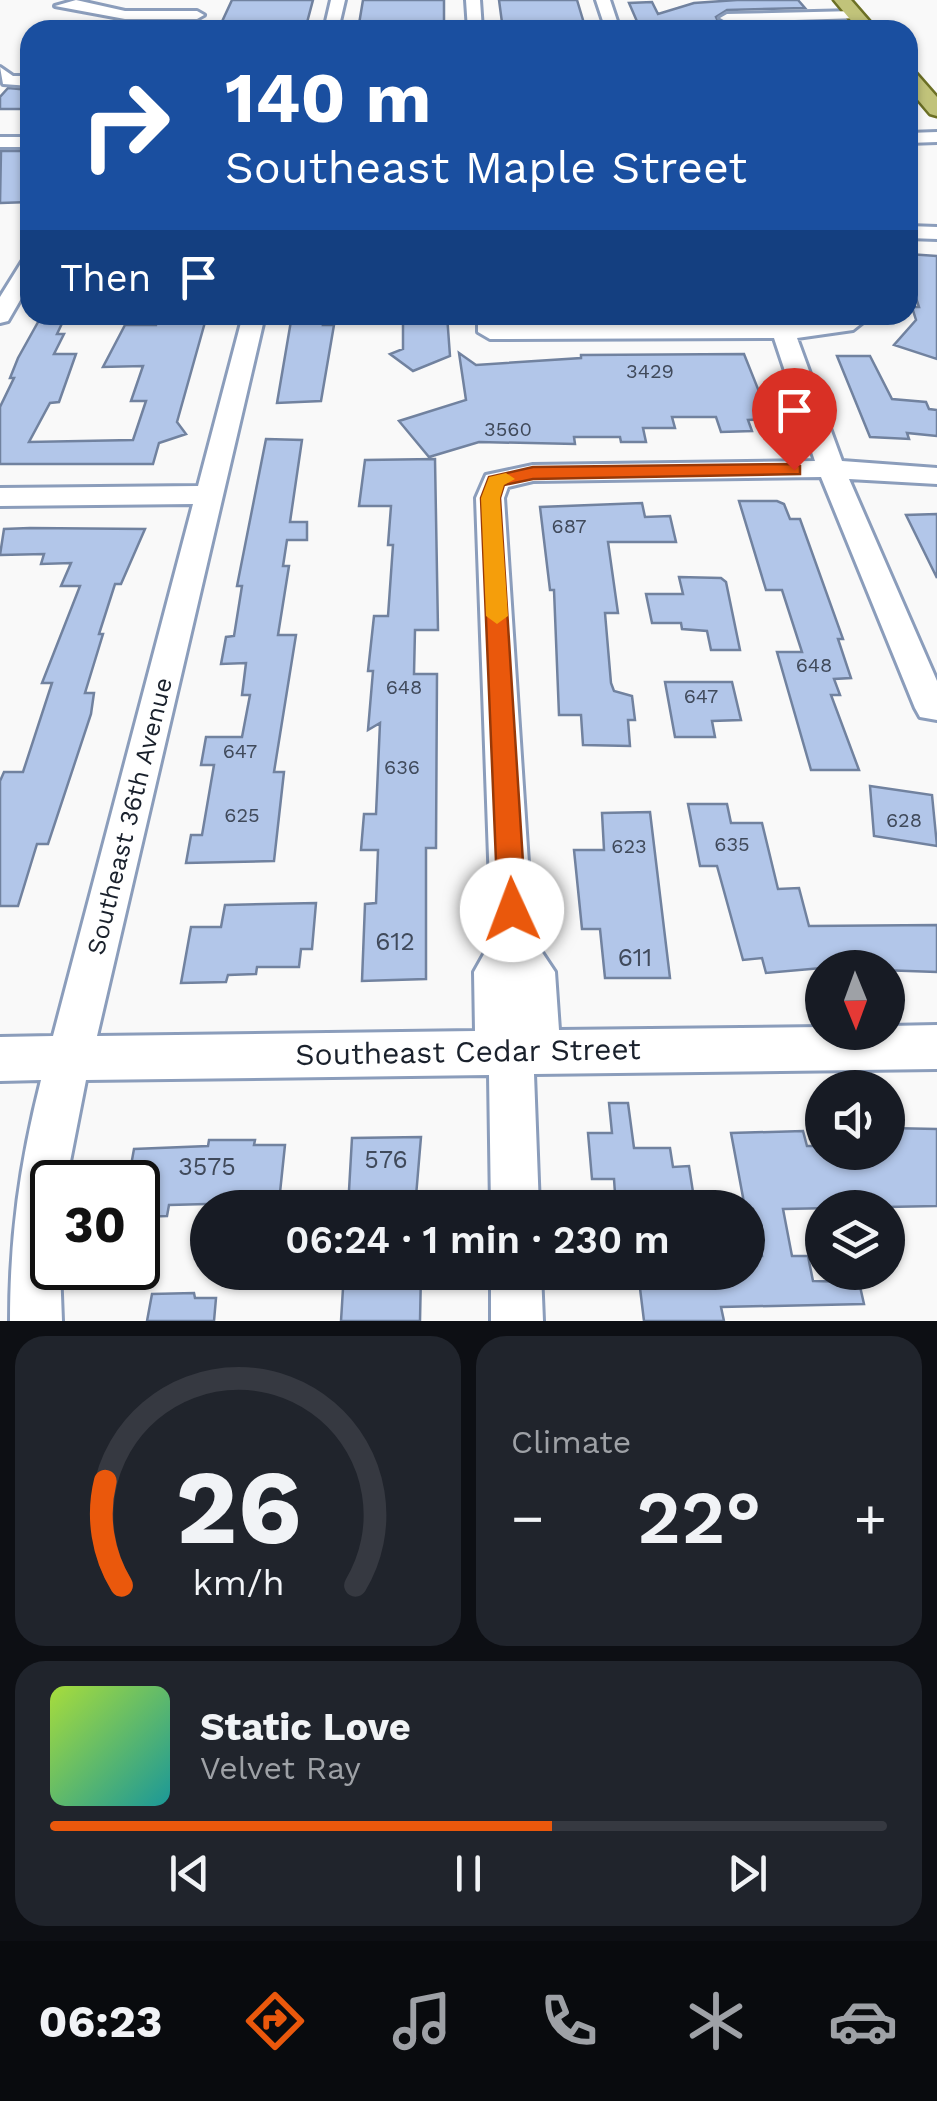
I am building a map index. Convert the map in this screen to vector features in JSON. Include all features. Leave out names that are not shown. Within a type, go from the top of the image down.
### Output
[{"type":"main road","points":[[842,0],[859,20]]},
{"type":"main road","points":[[918,87],[936,107]]},
{"type":"street","points":[[194,20],[205,0]]},
{"type":"street","points":[[71,4],[125,15],[197,15]]},
{"type":"street","points":[[727,18],[855,15]]},
{"type":"street","points":[[0,316],[20,281]]},
{"type":"street","name":"Southeast 36th Avenue","points":[[36,1321],[38,1196],[68,1058],[251,325]]},
{"type":"street","points":[[490,325],[490,332],[783,332],[845,325]]},
{"type":"street","points":[[783,332],[809,397],[830,470],[932,708]]},
{"type":"street","points":[[514,1190],[516,1051],[495,972],[513,945],[490,498],[496,481],[533,473],[830,470],[937,476]]},
{"type":"street","points":[[0,497],[208,496]]},
{"type":"street","name":"Southeast Cedar Street","points":[[0,1058],[937,1047]]},
{"type":"street","points":[[516,1290],[517,1321]]},
{"type":"building","points":[[232,0],[313,0],[308,20],[223,20]]},
{"type":"building","points":[[363,0],[444,0],[444,20],[360,20]]},
{"type":"building","points":[[499,0],[577,0],[583,20],[502,20]]},
{"type":"building","points":[[798,0],[805,8],[727,10],[716,17],[718,20],[636,20],[629,3],[652,2],[658,14],[694,3]]},
{"type":"building","points":[[8,88],[20,89],[20,109],[0,109],[0,97]]},
{"type":"building","points":[[1,151],[20,151],[20,202],[0,203]]},
{"type":"building","points":[[918,255],[937,256],[937,359],[894,345],[912,325],[918,325]]},
{"type":"building","points":[[36,325],[61,325],[57,334],[64,334],[54,354],[76,354],[59,402],[50,403],[29,442],[133,440],[146,401],[131,401],[143,366],[103,367],[125,325],[204,325],[177,422],[186,434],[159,443],[153,464],[0,464],[0,407],[14,378],[10,378]]},
{"type":"building","points":[[290,325],[334,325],[321,401],[277,403]]},
{"type":"building","points":[[403,325],[448,325],[450,356],[413,371],[390,354],[403,349]]},
{"type":"building","points":[[459,353],[476,365],[581,355],[744,354],[770,419],[748,420],[752,431],[721,432],[716,417],[672,417],[675,428],[643,428],[646,442],[621,442],[620,437],[574,437],[575,444],[479,442],[429,457],[399,421],[466,400]]},
{"type":"building","points":[[837,356],[870,356],[892,399],[926,402],[929,409],[937,410],[937,436],[907,433],[909,439],[870,437]]},
{"type":"building","points":[[266,439],[302,440],[290,522],[307,522],[307,540],[287,540],[283,566],[289,566],[278,635],[296,635],[274,772],[284,772],[274,861],[186,863],[191,835],[202,835],[214,765],[201,765],[206,737],[242,737],[250,695],[242,695],[246,663],[221,664],[226,637],[234,636],[242,586],[237,586]]},
{"type":"building","points":[[435,459],[438,630],[415,630],[414,674],[437,674],[436,848],[426,848],[426,979],[362,981],[365,904],[376,903],[378,850],[361,850],[364,814],[376,814],[380,723],[368,730],[373,671],[368,671],[374,616],[388,616],[393,545],[388,545],[391,506],[359,506],[365,460]]},
{"type":"building","points":[[739,501],[777,501],[784,504],[790,519],[800,519],[843,639],[838,639],[851,678],[834,679],[840,695],[831,695],[859,770],[811,770],[777,652],[802,652],[782,590],[766,590]]},
{"type":"building","points":[[642,503],[645,517],[670,516],[676,542],[608,542],[618,613],[605,613],[611,683],[614,691],[632,696],[635,720],[628,720],[630,746],[583,745],[581,715],[559,715],[554,590],[550,590],[540,507]]},
{"type":"building","points":[[937,514],[937,578],[906,515]]},
{"type":"building","points":[[4,529],[145,529],[121,584],[115,584],[99,634],[103,634],[85,693],[94,693],[91,714],[48,844],[37,844],[18,906],[0,906],[0,781],[4,772],[23,772],[52,683],[42,683],[80,586],[61,586],[71,563],[41,564],[44,554],[0,555]]},
{"type":"building","points":[[679,577],[721,578],[726,582],[740,650],[711,650],[707,631],[682,629],[681,623],[652,623],[646,594],[683,594]]},
{"type":"building","points":[[665,682],[732,682],[741,720],[712,721],[715,737],[675,737]]},
{"type":"building","points":[[870,786],[932,795],[937,846],[874,836]]},
{"type":"building","points":[[688,804],[727,804],[731,823],[762,823],[778,889],[799,888],[809,926],[937,925],[937,972],[905,971],[905,950],[805,950],[805,970],[766,973],[762,958],[743,960],[717,866],[700,866]]},
{"type":"building","points":[[650,812],[670,978],[605,978],[600,929],[582,929],[574,850],[604,850],[602,813]]},
{"type":"building","points":[[316,903],[312,949],[301,949],[299,967],[257,967],[256,974],[228,975],[226,982],[181,983],[191,927],[221,927],[225,905]]},
{"type":"building","points":[[609,1103],[628,1103],[634,1148],[670,1148],[673,1167],[689,1166],[693,1190],[615,1190],[614,1179],[592,1179],[588,1133],[612,1133]]},
{"type":"building","points":[[905,1128],[937,1129],[937,1206],[905,1207],[905,1190],[805,1190],[805,1209],[783,1209],[792,1256],[805,1256],[805,1290],[861,1290],[864,1304],[721,1307],[724,1321],[644,1321],[640,1290],[765,1290],[765,1190],[742,1190],[731,1133],[803,1131],[805,1170],[905,1170]]},
{"type":"building","points":[[421,1137],[417,1190],[349,1190],[352,1138]]},
{"type":"building","points":[[209,1140],[255,1140],[254,1145],[285,1145],[280,1190],[190,1190],[190,1204],[169,1205],[167,1216],[160,1216],[160,1160],[132,1160],[134,1149],[208,1146]]},
{"type":"building","points":[[343,1290],[421,1290],[420,1321],[341,1321]]},
{"type":"building","points":[[194,1293],[195,1298],[216,1298],[214,1321],[147,1321],[152,1294]]},
{"type":"slow traffic","points":[[497,616],[490,498],[496,481],[506,479]]},
{"type":"route","points":[[512,910],[490,498],[496,481],[533,473],[794,470]]}]
